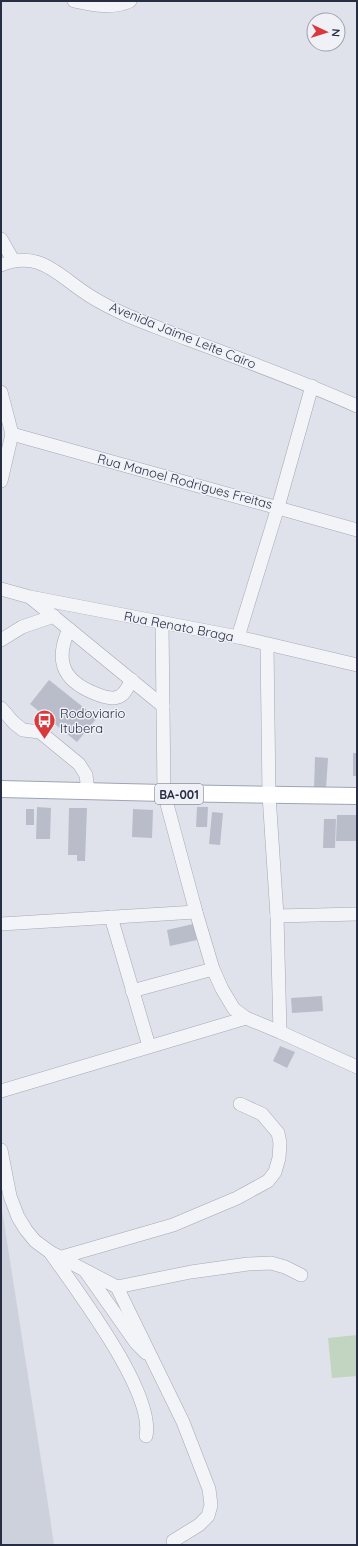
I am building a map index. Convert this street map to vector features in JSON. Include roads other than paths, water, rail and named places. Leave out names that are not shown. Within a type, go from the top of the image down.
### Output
[{"type":"main road","name":"BA-001","points":[[1,789],[164,794],[357,796]]},
{"type":"street","points":[[74,1],[94,6],[123,4],[130,1]]},
{"type":"street","points":[[1,240],[7,263]]},
{"type":"street","name":"Avenida Jaime Leite Cairo","points":[[7,263],[35,261],[45,265],[90,296],[120,311],[312,386],[357,406]]},
{"type":"street","points":[[238,637],[278,507],[312,386]]},
{"type":"street","points":[[1,392],[12,434],[1,481]]},
{"type":"street","name":"Rua Manoel Rodrigues Freitas","points":[[12,434],[357,530]]},
{"type":"street","name":"Rua Renato Braga","points":[[1,589],[30,597],[238,637],[357,665]]},
{"type":"street","points":[[30,597],[163,706]]},
{"type":"street","points":[[1,640],[22,627],[54,616]]},
{"type":"street","points":[[162,623],[164,794],[213,969],[226,999],[234,1009],[246,1018],[357,1068]]},
{"type":"street","points":[[69,629],[62,644],[61,654],[63,664],[73,680],[84,689],[101,696],[114,698],[120,697],[132,680]]},
{"type":"street","points":[[267,645],[269,795],[277,916],[280,1032]]},
{"type":"street","points":[[1,708],[14,723],[23,730],[40,732],[79,764],[86,775],[88,791]]},
{"type":"street","points":[[1,924],[196,912]]},
{"type":"street","points":[[277,916],[357,914]]},
{"type":"street","points":[[111,917],[149,1046]]},
{"type":"street","points":[[132,991],[213,969]]},
{"type":"street","points":[[1,1091],[246,1018]]},
{"type":"street","points":[[56,1255],[173,1225],[237,1198],[268,1181],[275,1172],[280,1158],[278,1133],[262,1114],[240,1104]]},
{"type":"street","points":[[1,1150],[10,1196],[18,1217],[26,1230],[35,1241],[56,1255],[117,1287],[183,1422],[209,1488],[211,1505],[208,1516],[199,1525],[173,1541]]},
{"type":"street","points":[[56,1255],[127,1370],[138,1392],[146,1417],[148,1428],[146,1436]]},
{"type":"street","points":[[117,1287],[191,1272],[248,1264],[271,1263],[285,1267],[301,1275]]},
{"type":"street","points":[[84,1269],[136,1343],[144,1352],[152,1357]]},
{"type":"place","name":"Rodoviario Itubera","points":[[44,740]]}]
